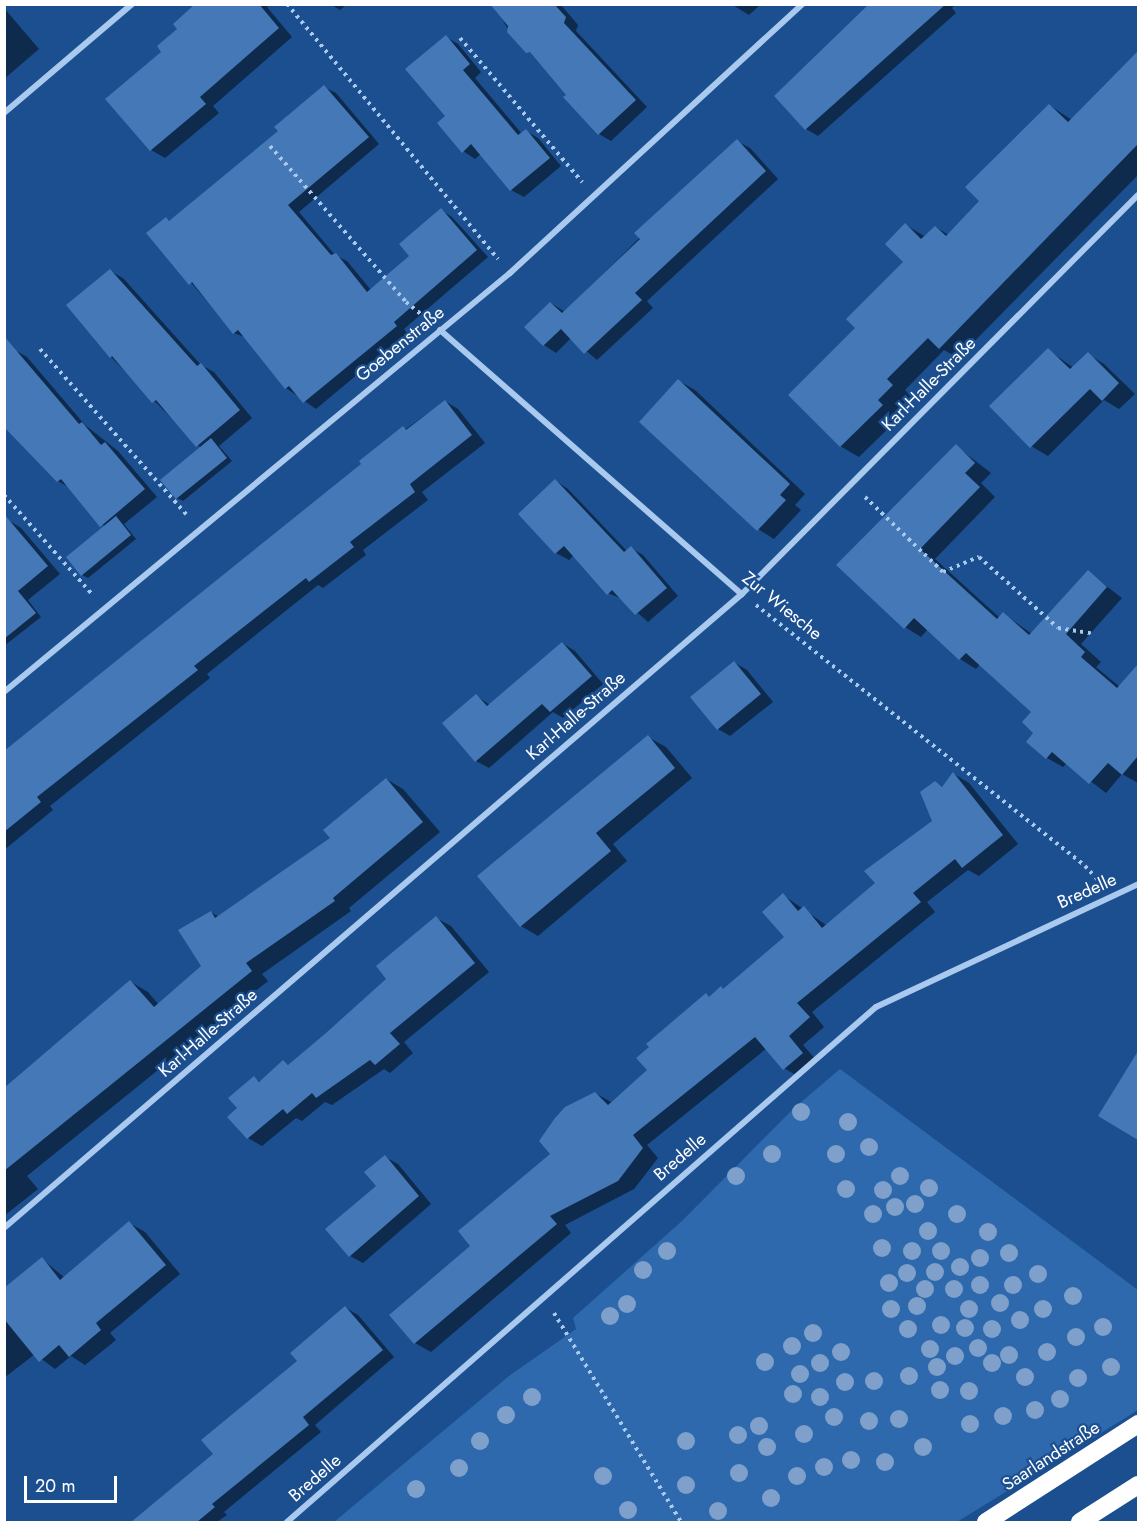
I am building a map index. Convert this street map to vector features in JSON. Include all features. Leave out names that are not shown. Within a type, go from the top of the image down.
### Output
[{"type":"highway","name":"Saarlandstraße","points":[[986,1522],[1138,1424]]},
{"type":"highway","points":[[1080,1522],[1138,1485]]},
{"type":"street","points":[[4,113],[132,4]]},
{"type":"street","name":"Goebenstraße","points":[[4,692],[510,273],[803,4]]},
{"type":"street","name":"Karl-Halle-Straße","points":[[4,1228],[742,594],[1138,195]]},
{"type":"street","name":"Zur Wiesche","points":[[440,330],[742,594]]},
{"type":"street","name":"Bredelle","points":[[287,1522],[876,1007],[1138,884]]},
{"type":"path","points":[[287,4],[510,273]]},
{"type":"path","points":[[460,38],[594,196]]},
{"type":"path","points":[[270,146],[406,302],[440,330]]},
{"type":"path","points":[[40,349],[200,530]]},
{"type":"path","points":[[851,484],[943,572],[979,557],[1058,628],[1094,634]]},
{"type":"path","points":[[4,495],[104,608]]},
{"type":"path","name":"Zur Wiesche","points":[[742,594],[1085,866],[1113,895]]},
{"type":"path","points":[[545,1297],[681,1522]]},
{"type":"shaded area","points":[[840,1069],[1138,1290],[1138,1410],[957,1522],[334,1522],[509,1376],[576,1329],[573,1318],[682,1221],[793,1109]]},
{"type":"building","points":[[195,4],[259,4],[279,28],[200,97],[206,104],[150,151],[105,99],[161,52],[157,46],[177,29],[173,24]]},
{"type":"building","points":[[490,4],[554,4],[566,17],[564,23],[636,100],[598,135],[563,97],[566,95],[530,52],[526,53],[507,32],[508,26]]},
{"type":"building","points":[[869,4],[946,4],[805,130],[774,96]]},
{"type":"building","points":[[446,35],[470,64],[463,70],[518,135],[526,129],[550,158],[510,191],[471,144],[462,153],[437,123],[445,116],[405,69]]},
{"type":"building","points":[[1138,51],[1138,144],[939,349],[928,338],[887,379],[893,385],[878,400],[883,405],[840,447],[788,395],[855,328],[846,319],[903,262],[885,244],[905,223],[921,239],[935,226],[946,236],[979,201],[965,187],[1049,104],[1068,122]]},
{"type":"building","points":[[324,85],[369,137],[288,205],[331,255],[336,253],[367,292],[409,256],[399,244],[441,208],[477,250],[394,322],[397,326],[303,403],[289,386],[285,389],[238,330],[233,334],[192,282],[189,285],[146,233],[166,217],[169,221],[278,131],[274,127]]},
{"type":"building","points":[[737,139],[766,171],[635,293],[642,300],[584,354],[561,329],[543,346],[524,327],[550,302],[562,313],[640,239],[634,233]]},
{"type":"building","points":[[110,269],[197,366],[201,363],[240,410],[196,447],[156,400],[152,403],[112,356],[110,358],[66,305]]},
{"type":"building","points":[[4,336],[79,424],[82,422],[101,445],[105,442],[145,489],[100,527],[61,479],[57,482],[4,427]]},
{"type":"building","points":[[1048,348],[1070,369],[1088,352],[1119,383],[1102,401],[1090,389],[1030,448],[989,406]]},
{"type":"building","points":[[678,379],[790,484],[780,495],[786,500],[757,531],[639,422]]},
{"type":"building","points":[[445,400],[472,435],[410,484],[415,492],[350,542],[354,547],[309,582],[306,578],[194,666],[198,670],[37,797],[41,802],[4,832],[4,751],[361,464],[359,461],[403,426],[406,430]]},
{"type":"building","points":[[211,438],[227,458],[176,499],[160,480]]},
{"type":"building","points":[[956,444],[975,463],[965,473],[980,487],[920,549],[997,619],[1003,612],[1029,635],[1088,570],[1107,587],[1066,634],[1085,652],[1081,657],[1117,688],[1138,664],[1138,756],[1122,775],[1108,763],[1089,784],[1052,752],[1046,759],[1026,742],[1033,733],[1022,722],[1031,712],[966,653],[959,660],[914,618],[904,629],[836,565]]},
{"type":"building","points":[[555,479],[624,552],[631,546],[667,588],[635,615],[612,590],[607,595],[564,546],[555,554],[518,514]]},
{"type":"building","points":[[4,514],[48,566],[18,591],[36,613],[4,639]]},
{"type":"building","points":[[116,516],[131,535],[81,576],[66,557]]},
{"type":"building","points":[[562,642],[592,676],[550,712],[542,704],[475,762],[442,723],[476,694],[487,706]]},
{"type":"building","points":[[734,661],[761,694],[717,730],[690,697]]},
{"type":"building","points":[[648,735],[675,768],[596,833],[611,851],[520,927],[477,876]]},
{"type":"building","points":[[953,772],[1003,835],[962,868],[955,859],[913,893],[921,902],[797,1003],[810,1017],[789,1036],[803,1053],[783,1070],[755,1037],[633,1135],[643,1148],[618,1181],[550,1216],[557,1224],[414,1344],[389,1315],[470,1246],[458,1231],[550,1154],[539,1141],[565,1107],[595,1092],[608,1105],[647,1070],[636,1058],[649,1047],[646,1044],[706,993],[709,997],[721,986],[723,989],[784,937],[762,912],[783,893],[798,911],[804,906],[822,928],[875,883],[864,871],[932,821],[920,792],[935,781],[942,787]]},
{"type":"building","points":[[386,778],[423,822],[333,898],[335,901],[246,963],[252,971],[4,1171],[4,1088],[130,980],[154,1007],[201,966],[178,930],[211,911],[215,918],[330,838],[323,830]]},
{"type":"building","points":[[436,916],[475,963],[390,1033],[400,1044],[375,1065],[370,1060],[316,1098],[312,1093],[287,1114],[283,1109],[247,1139],[227,1117],[237,1108],[228,1098],[254,1076],[259,1082],[283,1060],[288,1065],[326,1033],[386,979],[376,966]]},
{"type":"building","points":[[1138,1051],[1138,1140],[1098,1116]]},
{"type":"building","points":[[385,1155],[419,1196],[349,1257],[325,1229],[376,1186],[364,1172]]},
{"type":"building","points":[[129,1221],[166,1265],[96,1323],[101,1330],[69,1357],[59,1345],[39,1362],[4,1319],[4,1288],[42,1257],[60,1280]]},
{"type":"building","points":[[345,1306],[383,1350],[303,1417],[309,1425],[212,1504],[215,1507],[197,1522],[131,1522],[213,1454],[201,1440],[297,1361],[290,1353]]}]
